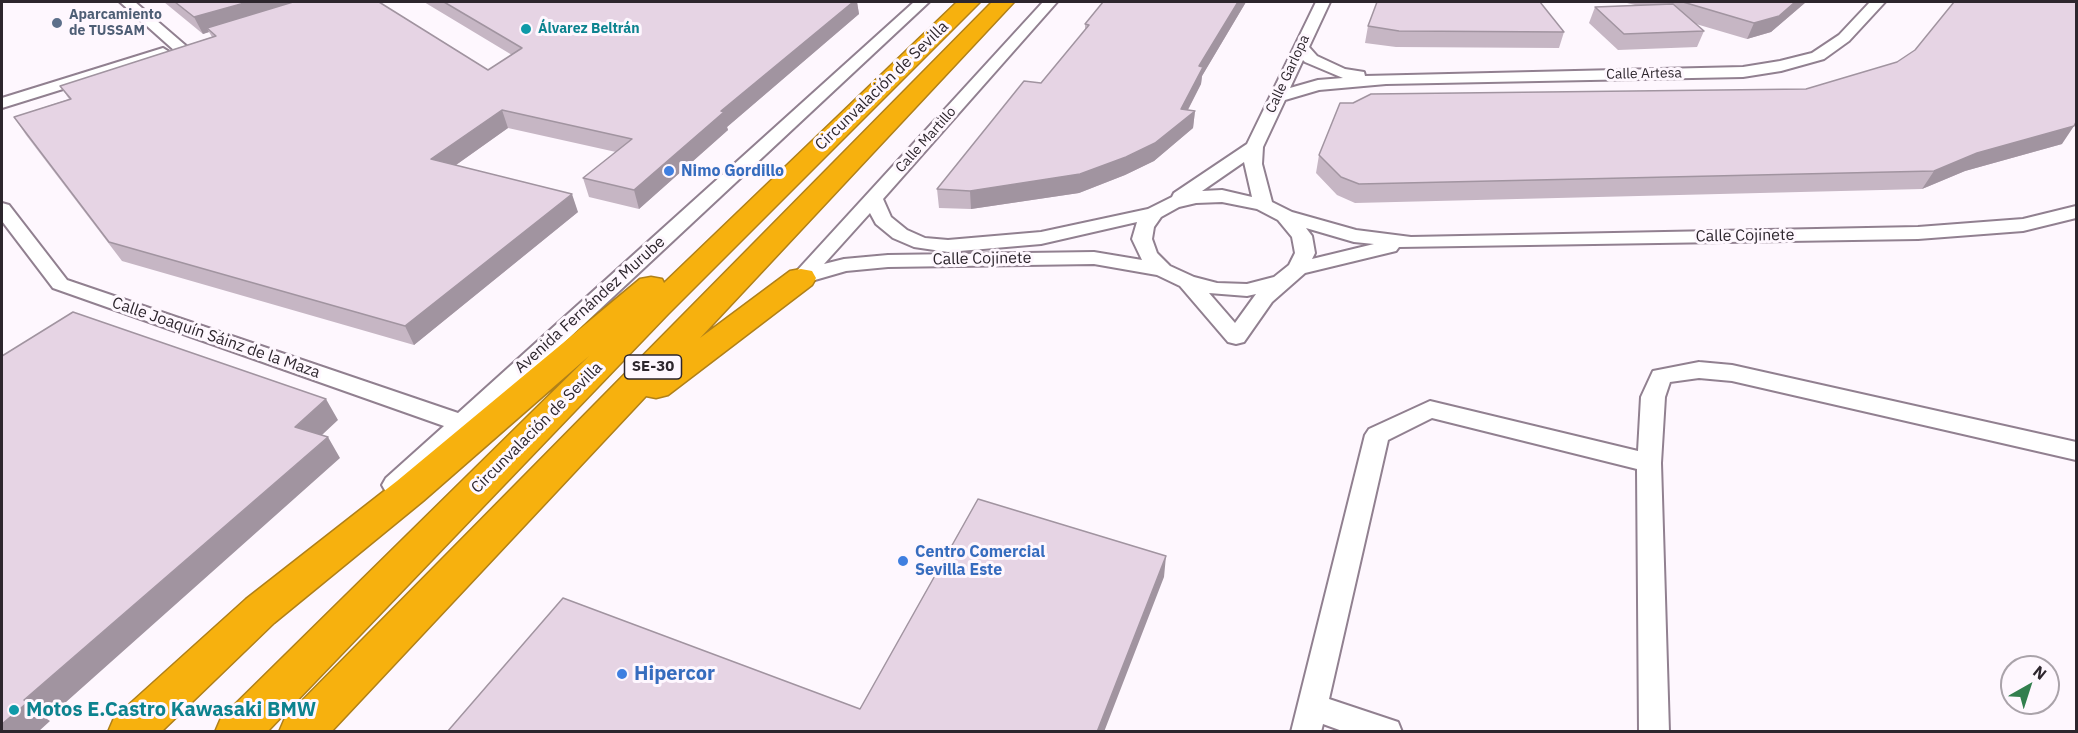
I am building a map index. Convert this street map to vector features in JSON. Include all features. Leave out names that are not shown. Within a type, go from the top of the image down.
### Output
[{"type":"highway","points":[[923,45],[949,2]]},
{"type":"highway","name":"Circunvalación de Sevilla","points":[[237,732],[764,201],[969,2]]},
{"type":"highway","name":"Circunvalación de Sevilla","points":[[301,732],[1003,2]]},
{"type":"highway","points":[[130,732],[260,611],[410,491],[651,285],[764,201]]},
{"type":"highway","points":[[569,454],[801,278]]},
{"type":"street","points":[[2,103],[186,46],[127,2]]},
{"type":"street","name":"Avenida Fernández Murube","points":[[260,611],[922,2]]},
{"type":"street","name":"Calle Martillo","points":[[801,278],[1050,2]]},
{"type":"street","name":"Calle Garlopa","points":[[1263,205],[1253,164],[1254,147],[1323,2]]},
{"type":"street","name":"Calle Artesa","points":[[1278,97],[1318,85],[1386,79],[1697,74],[1743,72],[1781,66],[1818,56],[1844,38],[1878,2]]},
{"type":"street","name":"Calle Artesa","points":[[1301,46],[1311,59],[1342,74],[1386,79]]},
{"type":"street","points":[[1254,147],[1154,213],[1144,227],[1142,238],[1148,255],[1163,270],[1187,282],[1217,290],[1246,290],[1289,275]]},
{"type":"street","points":[[1172,203],[1196,197],[1222,196],[1263,205],[1285,216],[1302,236],[1305,253],[1289,275],[1265,297],[1236,337],[1187,282]]},
{"type":"street","name":"Calle Cojinete","points":[[873,198],[883,220],[900,234],[921,243],[948,246],[1041,238],[1154,213]]},
{"type":"street","name":"Calle Joaquín Sáinz de la Maza","points":[[2,209],[60,284],[462,423]]},
{"type":"street","name":"Calle Cojinete","points":[[1285,216],[1354,236],[1411,243],[1918,233],[2023,225],[2076,212]]},
{"type":"street","points":[[2054,219],[2076,225]]},
{"type":"street","name":"Calle Cojinete","points":[[1289,275],[1411,243]]},
{"type":"street","name":"Calle Cojinete","points":[[801,278],[844,265],[888,261],[1094,258],[1163,270]]},
{"type":"street","points":[[1654,732],[1649,463],[1653,397],[1661,376],[1699,370],[1732,373],[2076,451]]},
{"type":"street","points":[[1387,732],[1309,719],[1377,435],[1430,409],[1649,463]]},
{"type":"building","points":[[175,2],[248,2],[194,17]]},
{"type":"building","points":[[293,2],[379,2],[488,70],[522,48],[444,2],[853,2],[721,111],[724,112],[634,190],[583,178],[632,139],[502,110],[431,159],[572,194],[405,326],[109,242],[14,117],[71,99],[60,86],[216,36],[207,28]]},
{"type":"building","points":[[1103,2],[1238,2],[1199,66],[1203,67],[1181,109],[1195,111],[1155,143],[1126,157],[1080,174],[970,191],[937,189],[1024,81],[1041,83],[1089,25],[1085,24]]},
{"type":"building","points":[[1377,2],[1540,2],[1564,32],[1399,31],[1368,26]]},
{"type":"building","points":[[1683,2],[1795,2],[1779,16],[1754,23]]},
{"type":"building","points":[[1954,2],[2076,2],[2076,122],[2074,126],[1977,153],[1934,171],[1359,184],[1341,177],[1319,155],[1340,103],[1353,103],[1371,94],[1806,89],[1897,62],[1915,50]]},
{"type":"building","points":[[1673,4],[1704,31],[1624,34],[1595,7]]},
{"type":"building","points":[[73,312],[326,399],[295,427],[328,437],[24,700],[28,702],[2,724],[2,356]]},
{"type":"building","points":[[978,499],[1166,556],[1097,732],[447,732],[563,598],[860,709]]},
{"type":"place","name":"Aparcamiento de TUSSAM","points":[[57,23]]},
{"type":"place","name":"Álvarez Beltrán","points":[[526,29]]},
{"type":"place","name":"Nimo Gordillo","points":[[669,171]]},
{"type":"place","name":"Centro Comercial Sevilla Este","points":[[903,561]]},
{"type":"place","name":"Hipercor","points":[[622,674]]},
{"type":"place","name":"Motos E.Castro Kawasaki BMW","points":[[14,710]]}]
